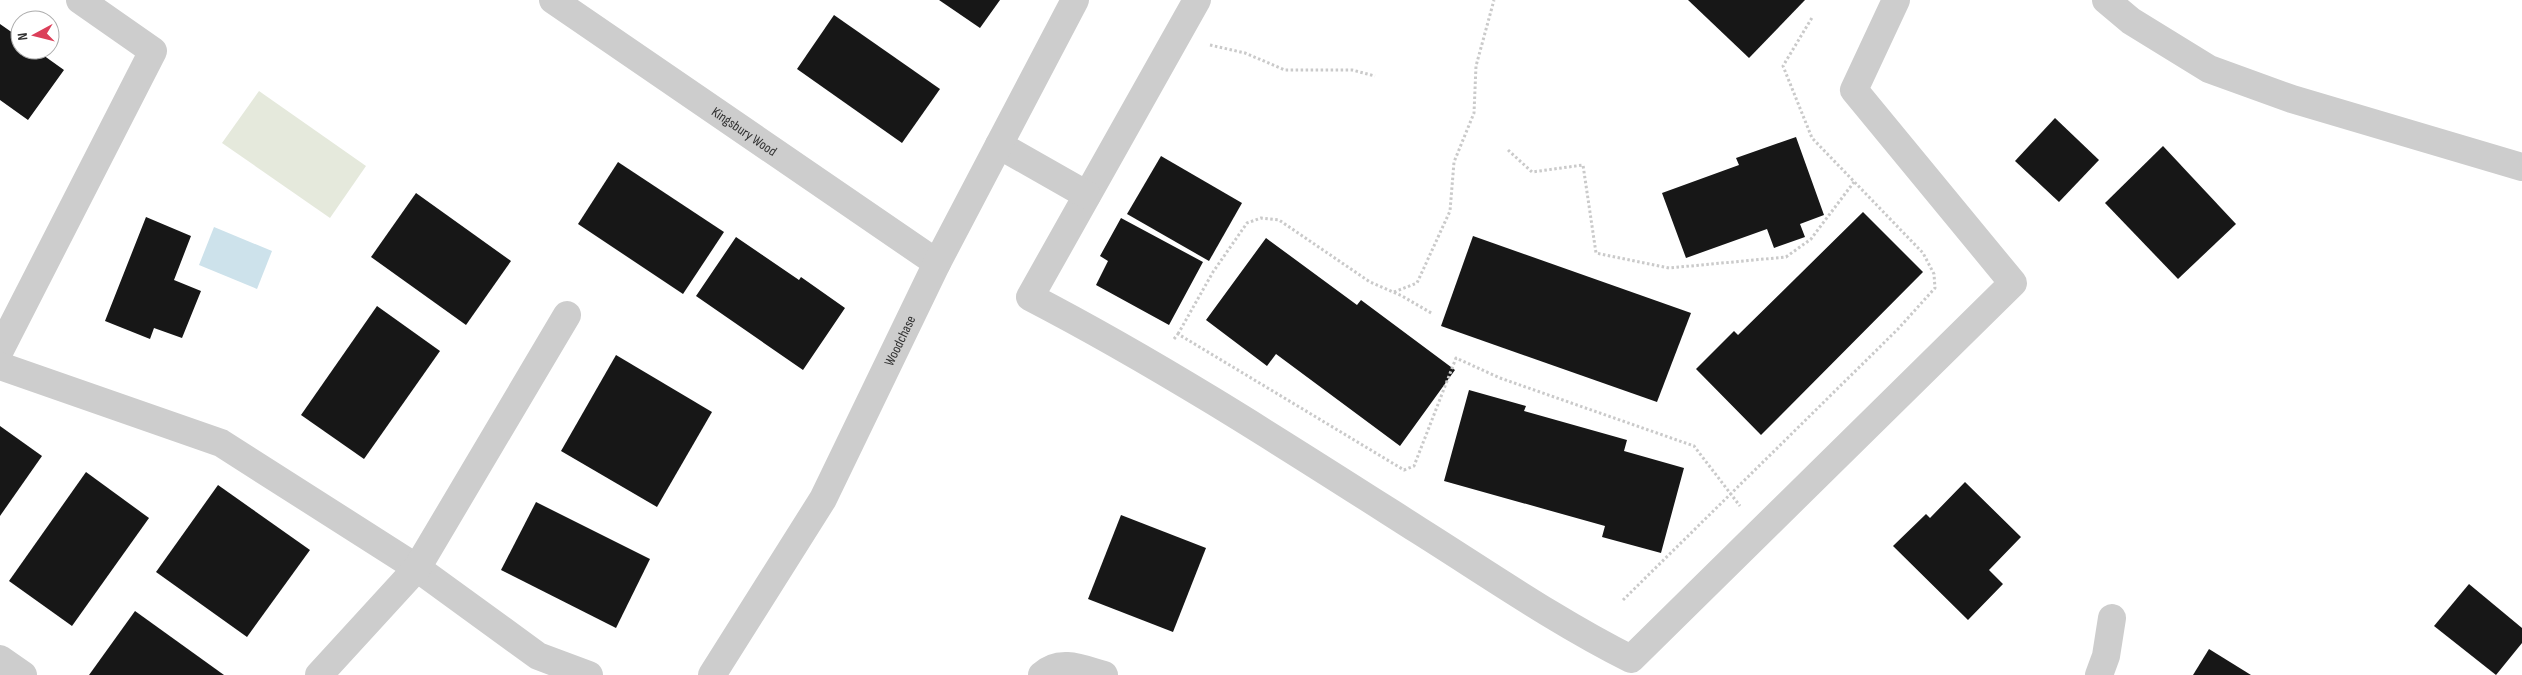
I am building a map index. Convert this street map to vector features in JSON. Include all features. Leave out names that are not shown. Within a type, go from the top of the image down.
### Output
[{"type":"street","points":[[0,350],[153,51],[80,0]]},
{"type":"street","name":"Kingsbury Wood","points":[[553,0],[937,263]]},
{"type":"street","name":"Woodchase","points":[[712,675],[823,499],[937,263],[1075,0]]},
{"type":"street","points":[[1197,0],[1030,297],[1102,334],[1354,489],[1588,637],[1631,659],[2013,283],[1854,90],[1896,0]]},
{"type":"street","points":[[2106,0],[2131,21],[2209,69],[2292,99],[2522,167]]},
{"type":"street","points":[[999,145],[1087,195]]},
{"type":"street","points":[[319,675],[417,568],[567,315]]},
{"type":"street","points":[[0,366],[221,443],[417,568],[545,665],[589,675]]},
{"type":"street","points":[[2099,675],[2106,656],[2112,618]]},
{"type":"street","points":[[0,658],[22,675]]},
{"type":"street","points":[[1042,675],[1049,669],[1068,665],[1104,675]]},
{"type":"path","points":[[1394,292],[1418,283],[1450,211],[1454,162],[1474,113],[1476,66],[1494,0]]},
{"type":"path","points":[[1623,600],[1898,329],[1935,288],[1934,274],[1922,253],[1812,138],[1783,66],[1813,16]]},
{"type":"path","points":[[1207,45],[1245,53],[1285,70],[1352,70],[1375,76]]},
{"type":"path","points":[[1508,150],[1532,172],[1583,165],[1596,253],[1669,268],[1786,256],[1811,239],[1854,182]]},
{"type":"path","points":[[1173,341],[1213,272],[1247,223],[1261,218],[1279,220],[1370,282],[1394,292],[1433,314]]},
{"type":"path","points":[[1178,334],[1404,470],[1414,466],[1456,358],[1500,378],[1694,446],[1730,495],[1762,530]]},
{"type":"shaded area","points":[[259,91],[366,166],[330,218],[222,143]]},
{"type":"water","points":[[214,227],[272,251],[257,289],[199,265]]},
{"type":"building","points":[[939,0],[1000,0],[980,28]]},
{"type":"building","points":[[1688,0],[1805,0],[1749,58]]},
{"type":"building","points":[[834,15],[940,89],[902,143],[797,69]]},
{"type":"building","points":[[0,24],[10,31],[10,60],[50,60],[64,70],[28,120],[0,100]]},
{"type":"building","points":[[2055,118],[2099,160],[2059,202],[2015,161]]},
{"type":"building","points":[[1796,137],[1824,215],[1800,224],[1805,237],[1774,248],[1767,229],[1686,258],[1662,193],[1739,165],[1736,158]]},
{"type":"building","points":[[2163,146],[2236,224],[2178,279],[2105,203]]},
{"type":"building","points":[[1161,156],[1242,203],[1209,261],[1127,214]]},
{"type":"building","points":[[618,162],[724,232],[683,294],[578,224]]},
{"type":"building","points":[[416,193],[511,261],[466,325],[371,257]]},
{"type":"building","points":[[1863,212],[1923,272],[1761,435],[1696,369],[1734,331],[1738,335]]},
{"type":"building","points":[[146,217],[191,236],[174,280],[201,291],[182,338],[154,328],[150,339],[105,321]]},
{"type":"building","points":[[1121,218],[1203,262],[1169,325],[1096,285],[1108,261],[1100,256]]},
{"type":"building","points":[[1473,236],[1691,313],[1657,402],[1441,326]]},
{"type":"building","points":[[736,237],[799,280],[801,277],[845,308],[803,370],[696,296]]},
{"type":"building","points":[[1266,238],[1357,305],[1361,300],[1455,370],[1400,446],[1276,354],[1267,366],[1206,320]]},
{"type":"building","points":[[377,306],[440,351],[364,459],[301,415]]},
{"type":"building","points":[[616,355],[712,412],[657,507],[561,451]]},
{"type":"building","points":[[1469,390],[1526,406],[1524,411],[1627,440],[1624,451],[1684,468],[1661,553],[1602,537],[1605,526],[1444,481]]},
{"type":"building","points":[[0,426],[42,456],[0,516]]},
{"type":"building","points":[[86,472],[149,518],[72,626],[9,581]]},
{"type":"building","points":[[1965,482],[2021,537],[1989,570],[2003,584],[1968,620],[1893,546],[1926,514],[1930,518]]},
{"type":"building","points":[[218,485],[310,550],[247,637],[156,572]]},
{"type":"building","points":[[536,502],[650,559],[616,628],[501,570]]},
{"type":"building","points":[[1121,515],[1206,548],[1173,632],[1088,599]]},
{"type":"building","points":[[2469,584],[2522,628],[2522,643],[2496,675],[2434,626]]},
{"type":"building","points":[[135,611],[224,675],[89,675]]},
{"type":"building","points":[[2209,649],[2251,675],[2193,675]]}]
